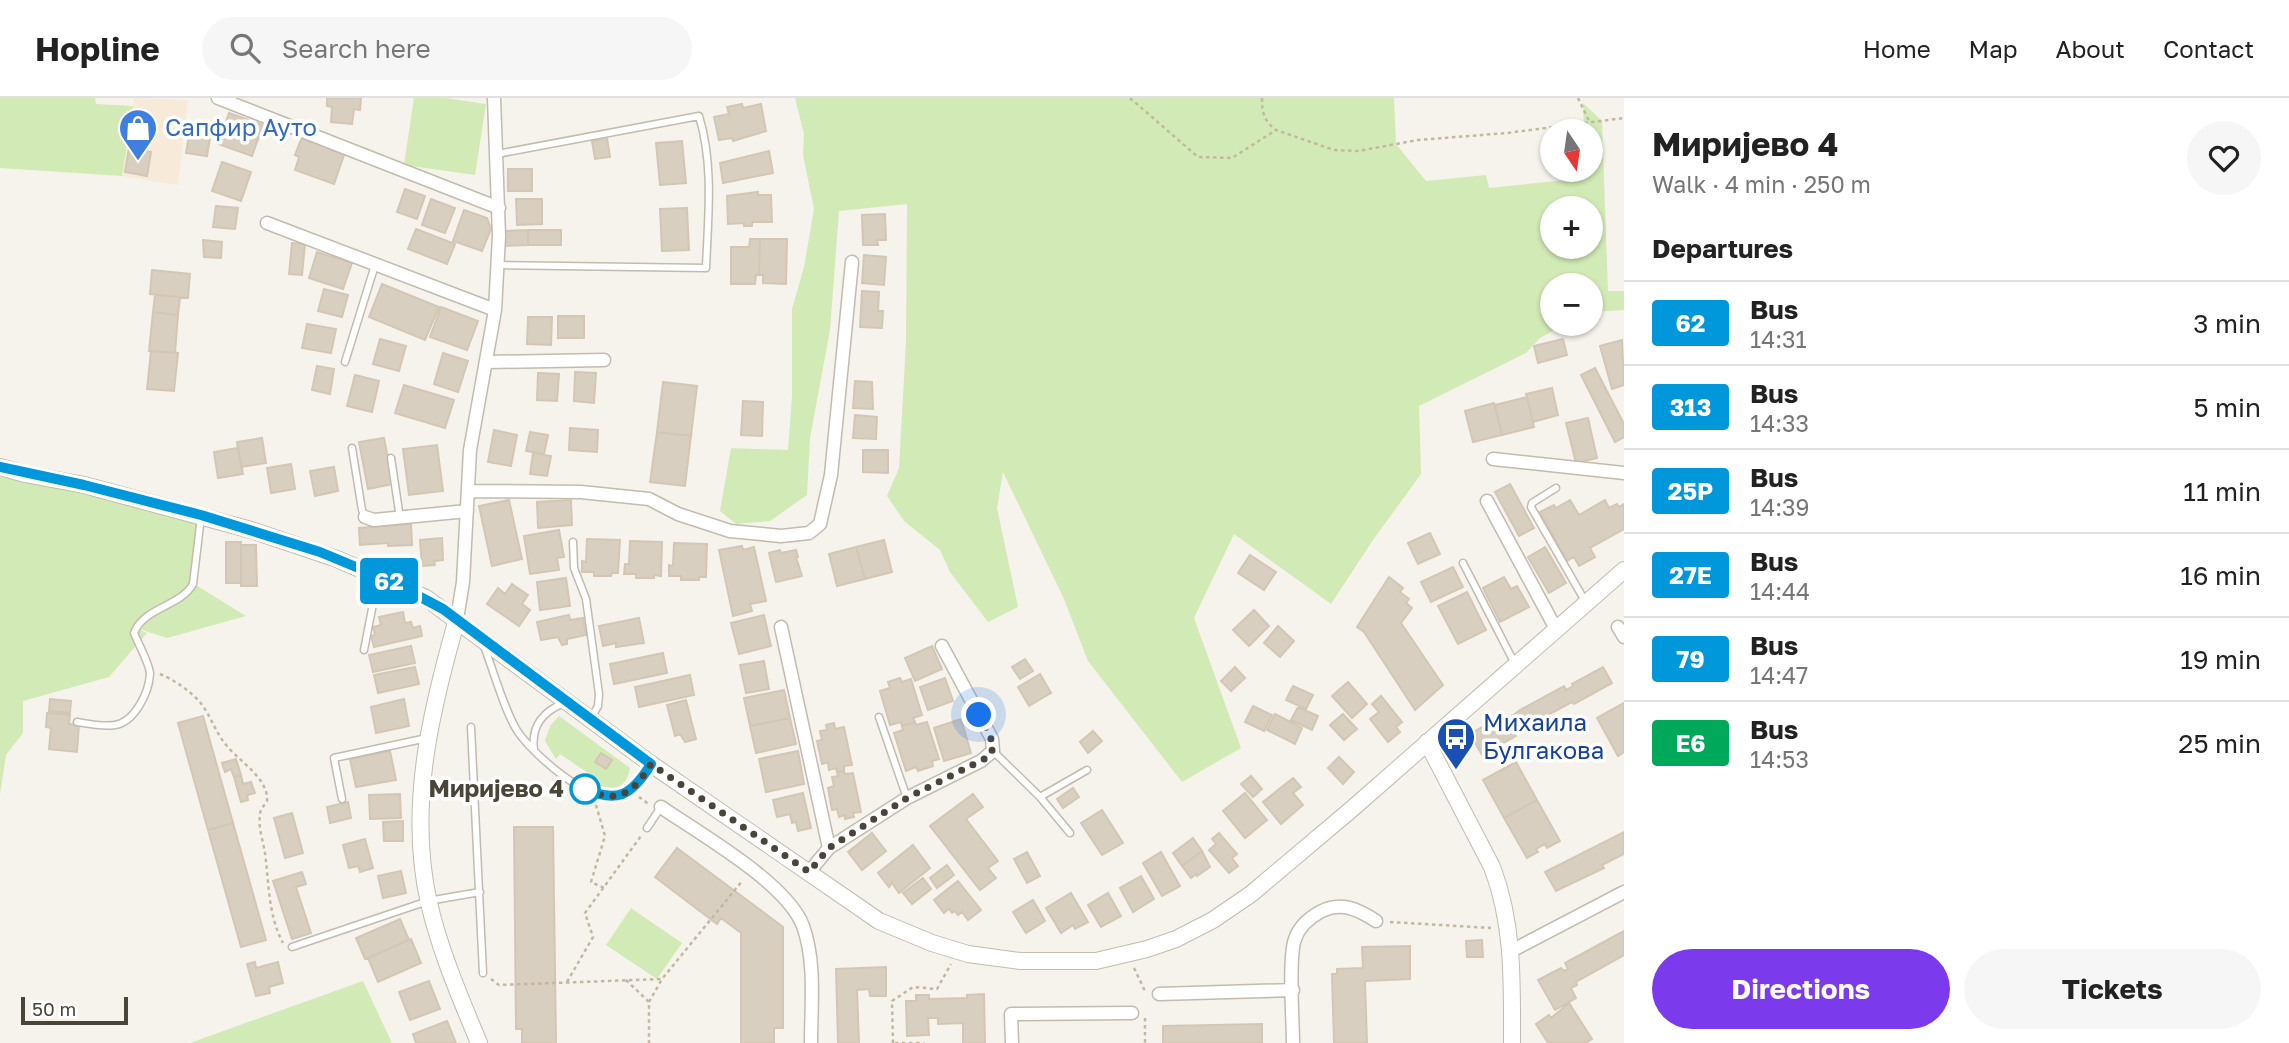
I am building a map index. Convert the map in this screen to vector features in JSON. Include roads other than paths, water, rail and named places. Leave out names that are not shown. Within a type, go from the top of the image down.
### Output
[{"type":"street","points":[[218,98],[499,208]]},
{"type":"street","points":[[479,1043],[443,953],[428,901],[420,806],[429,738],[442,671],[457,620],[463,582],[472,436],[495,310],[499,208],[494,98]]},
{"type":"street","points":[[267,223],[495,310]]},
{"type":"street","points":[[468,491],[581,492],[649,499],[678,514],[730,531],[781,536],[809,533],[820,524],[831,475],[852,262]]},
{"type":"street","points":[[487,362],[604,360]]},
{"type":"street","points":[[1493,459],[1624,473]]},
{"type":"street","points":[[0,467],[201,515],[297,544],[426,598],[651,764],[879,921],[959,951],[1020,961],[1096,961],[1127,953],[1176,939],[1241,901],[1624,570]]},
{"type":"street","points":[[1487,501],[1556,629]]},
{"type":"street","points":[[365,517],[374,520],[467,511]]},
{"type":"street","points":[[781,627],[829,848]]},
{"type":"street","points":[[809,872],[829,848],[907,798],[981,761],[993,751],[992,739],[942,646]]},
{"type":"street","points":[[1427,742],[1500,887],[1511,951],[1512,1043]]},
{"type":"street","points":[[661,807],[752,869],[791,903],[802,924],[810,966],[811,1043]]},
{"type":"street","points":[[1511,951],[1624,892]]},
{"type":"street","points":[[1293,1043],[1295,937],[1307,920],[1326,909],[1346,906],[1376,921]]},
{"type":"street","points":[[1159,994],[1293,990]]},
{"type":"street","points":[[1012,1043],[1011,1014],[1138,1013]]},
{"type":"lane","points":[[497,154],[699,116],[708,157],[709,194],[706,268],[498,265]]},
{"type":"lane","points":[[345,362],[375,265]]},
{"type":"lane","points":[[352,447],[365,517]]},
{"type":"lane","points":[[391,458],[400,518]]},
{"type":"lane","points":[[1556,488],[1532,503],[1531,507],[1586,602]]},
{"type":"lane","points":[[77,722],[113,726],[133,715],[146,693],[150,672],[134,633],[137,625],[148,616],[188,593],[193,584],[201,515]]},
{"type":"lane","points":[[573,542],[574,568],[586,599],[599,694],[598,706],[591,719]]},
{"type":"lane","points":[[1463,563],[1515,664]]},
{"type":"lane","points":[[364,650],[378,576]]},
{"type":"lane","points":[[480,638],[516,730],[534,752],[581,787],[607,797],[618,796],[632,788],[651,764]]},
{"type":"lane","points":[[534,752],[532,738],[537,722],[548,711],[566,702]]},
{"type":"lane","points":[[879,717],[907,798]]},
{"type":"lane","points":[[471,727],[484,974]]},
{"type":"lane","points":[[342,799],[334,758],[429,738]]},
{"type":"lane","points":[[993,751],[1040,797],[1070,833]]},
{"type":"lane","points":[[1040,797],[1087,770]]},
{"type":"lane","points":[[647,828],[661,807]]},
{"type":"lane","points":[[292,947],[428,901],[481,892]]},
{"type":"place","name":"Сапфир Ауто","points":[[138,162]]},
{"type":"place","name":"Михаила Булгакова","points":[[1456,771]]},
{"type":"place","name":"Миријево 4","points":[[585,789]]}]
